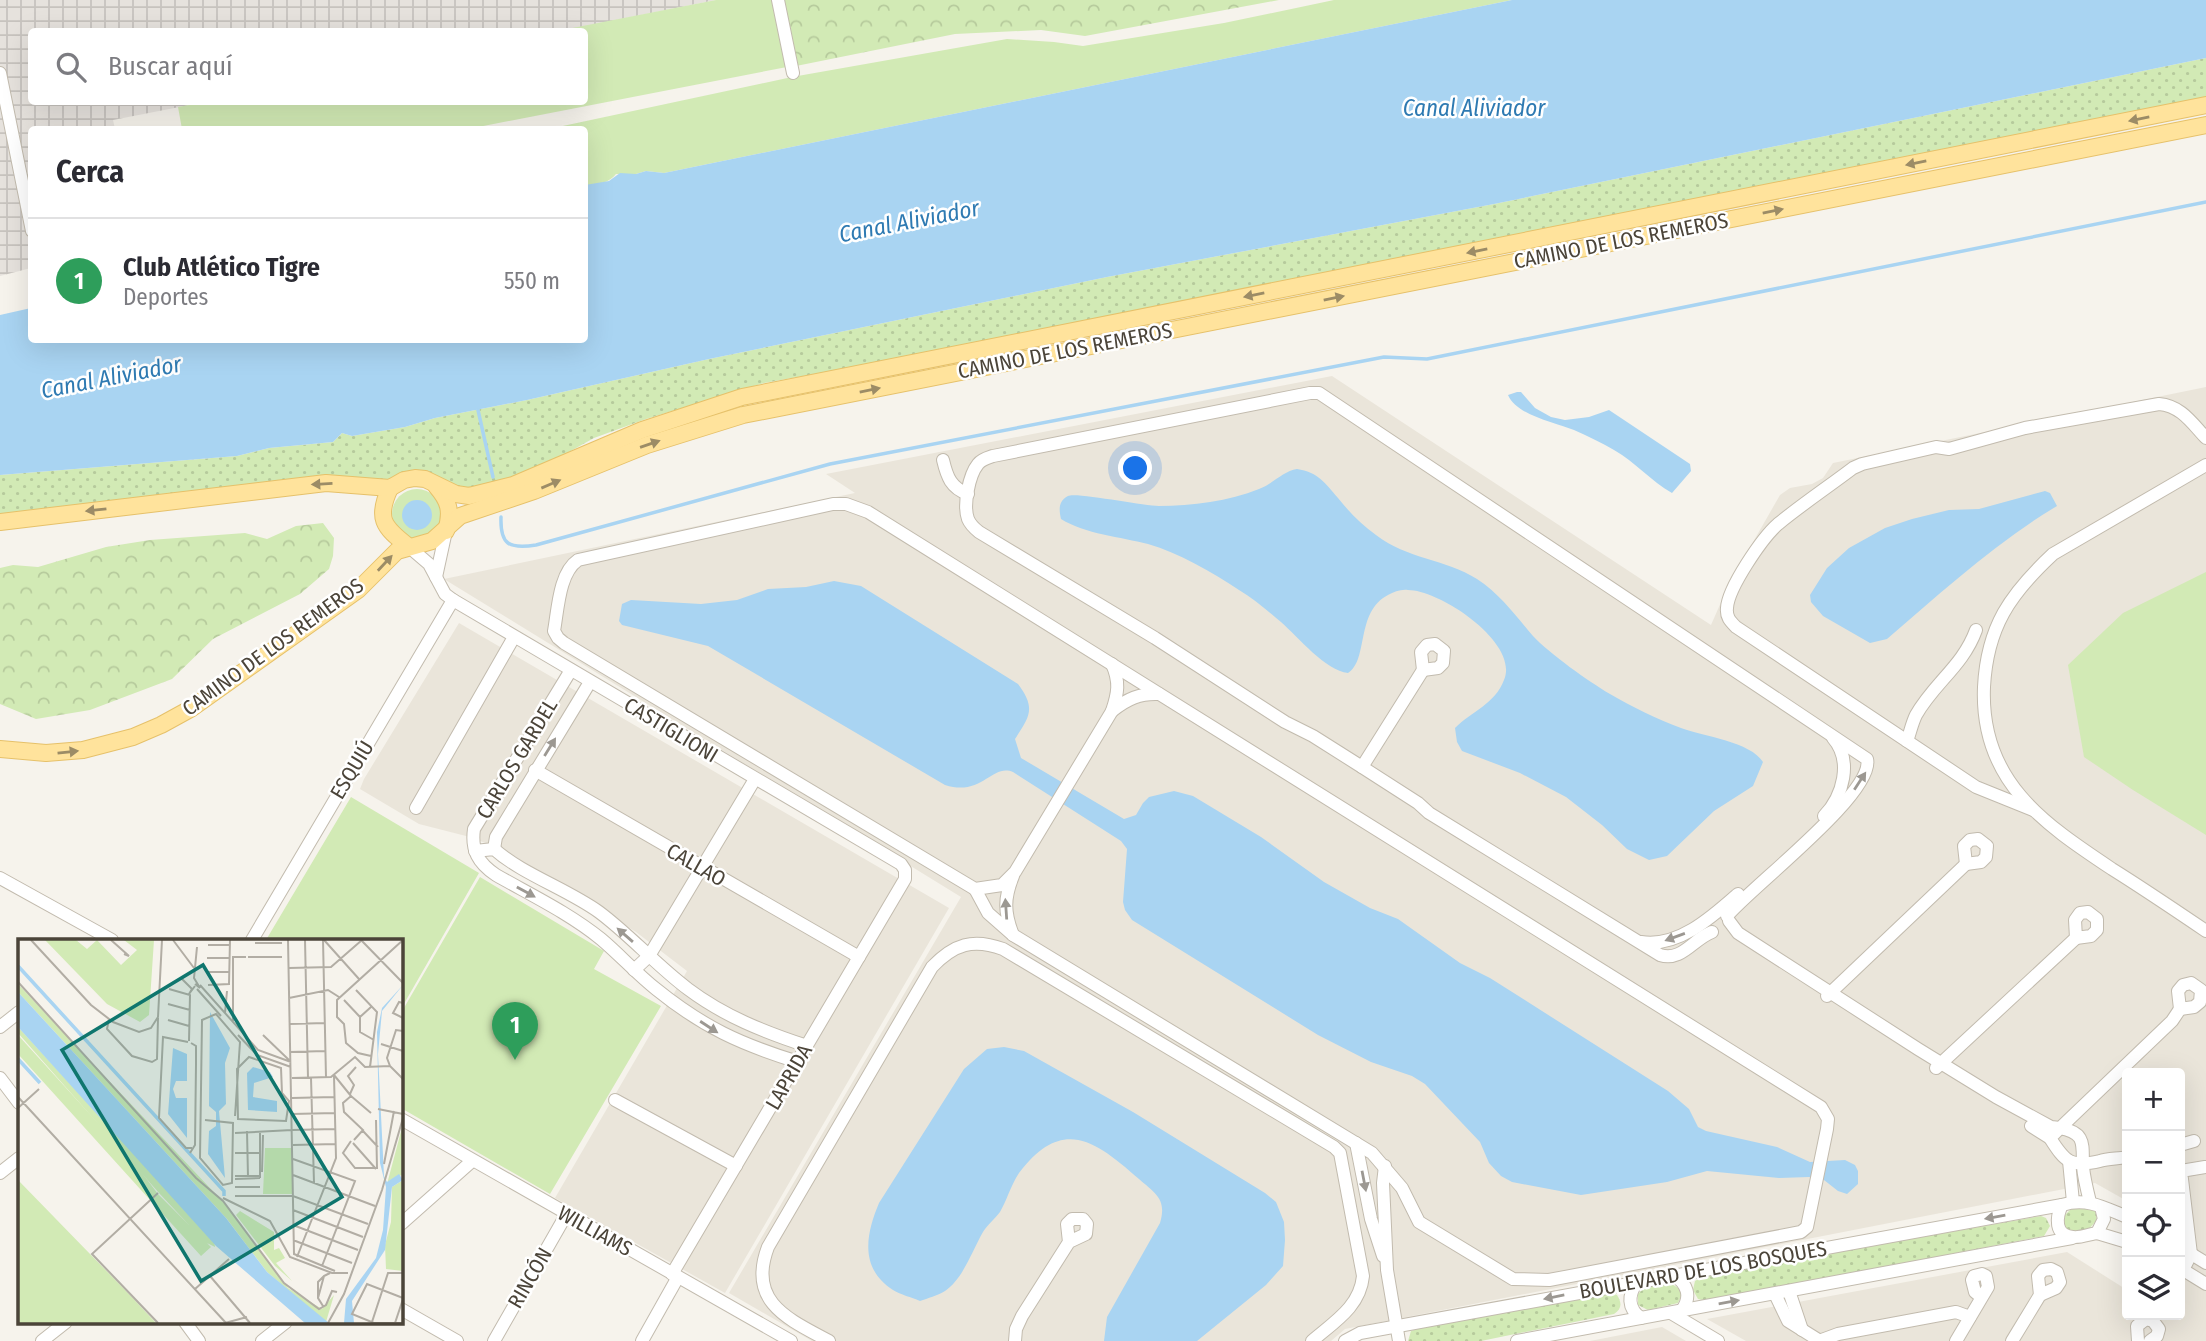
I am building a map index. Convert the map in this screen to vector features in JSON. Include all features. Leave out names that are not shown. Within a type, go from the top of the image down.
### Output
[{"type":"main road","name":"CAMINO DE LOS REMEROS","points":[[0,522],[317,484],[390,488],[404,480],[415,478],[425,479],[456,494],[469,496],[497,491],[642,430],[742,397],[2206,105]]},
{"type":"main road","name":"CAMINO DE LOS REMEROS","points":[[0,750],[46,753],[83,750],[133,737],[161,725],[192,708],[358,590],[397,551],[432,541],[460,516],[516,498],[647,445],[743,415],[2206,125]]},
{"type":"main road","points":[[435,484],[447,498],[450,508],[446,531]]},
{"type":"main road","points":[[390,488],[384,500],[383,520],[393,535],[408,546]]},
{"type":"street","points":[[778,0],[793,73]]},
{"type":"street","points":[[0,73],[28,212]]},
{"type":"street","points":[[1319,393],[1826,731],[1862,753],[1869,764],[1846,803],[1712,928],[1654,943],[1641,942],[1429,813],[1362,766],[1284,722],[1155,638],[979,532],[968,521],[968,494],[976,468],[985,459],[993,456],[1319,393]]},
{"type":"street","points":[[2033,810],[1976,787],[1767,649],[1728,619],[1727,604],[1740,576],[1759,545],[1776,525],[1862,464],[1936,447],[1949,449],[2025,428],[2159,404],[2179,409],[2206,438]]},
{"type":"street","points":[[943,460],[949,481],[968,494]]},
{"type":"street","points":[[2206,465],[2053,554],[2020,587],[2002,613],[1989,649],[1985,671],[1985,715],[1991,741],[2001,768],[2033,810],[2064,836],[2206,931]]},
{"type":"street","points":[[846,504],[868,512],[1160,694],[1821,1107],[1828,1119],[1807,1227],[1801,1232],[1549,1280],[1523,1281],[1500,1273],[1419,1222],[1402,1188],[1385,1166],[1356,1143],[1013,935],[988,913],[975,889],[558,638],[554,631],[566,574],[578,560],[820,507],[846,504]]},
{"type":"street","points":[[436,577],[446,531]]},
{"type":"street","name":"CASTIGLIONI","points":[[408,546],[429,564],[445,594],[453,600],[901,864],[905,870],[905,879]]},
{"type":"street","name":"ESQUIÚ","points":[[253,939],[453,600]]},
{"type":"street","points":[[1907,741],[1915,718],[1962,659],[1976,630]]},
{"type":"street","points":[[416,808],[514,637]]},
{"type":"street","points":[[1013,935],[1006,918],[1005,900],[1015,872],[1112,711],[1119,689],[1118,677],[1112,664]]},
{"type":"street","name":"CARLOS GARDEL","points":[[475,851],[472,842],[474,829],[571,670]]},
{"type":"street","points":[[1362,766],[1423,670]]},
{"type":"street","name":"CARLOS GARDEL","points":[[494,849],[496,837],[590,682]]},
{"type":"street","points":[[1112,711],[1131,698],[1160,694]]},
{"type":"street","points":[[1725,916],[1814,827],[1829,811],[1837,797],[1844,776],[1842,757],[1836,742],[1826,731]]},
{"type":"street","name":"CALLAO","points":[[535,770],[859,957]]},
{"type":"street","points":[[634,970],[649,956],[755,779]]},
{"type":"street","points":[[797,1062],[722,1035],[685,1012],[601,939],[571,918],[484,867],[475,851],[494,849],[504,858],[599,912],[689,990],[727,1014],[758,1030],[807,1046]]},
{"type":"street","points":[[1828,995],[1966,864]]},
{"type":"street","points":[[975,889],[1002,885],[1015,872]]},
{"type":"street","name":"LAPRIDA","points":[[642,1341],[736,1166],[905,879]]},
{"type":"street","points":[[1,880],[109,939]]},
{"type":"street","points":[[1725,916],[1738,933],[1828,995]]},
{"type":"street","points":[[1712,928],[1828,995],[1939,1065],[2050,1138],[2068,1161],[2083,1165],[2122,1158]]},
{"type":"street","points":[[1939,1065],[2076,938]]},
{"type":"street","points":[[829,1341],[778,1311],[768,1296],[763,1259],[932,967],[943,955],[955,948],[975,943],[1003,949],[1340,1153],[1363,1276],[1362,1288],[1350,1308],[1312,1341]]},
{"type":"street","points":[[2050,1138],[2172,1021],[2180,1009]]},
{"type":"street","points":[[0,1027],[18,1013]]},
{"type":"street","points":[[1939,1065],[2044,1125],[2060,1128],[2080,1138],[2084,1150],[2083,1165],[2095,1204],[2104,1219],[2097,1233]]},
{"type":"street","points":[[0,1079],[18,1102]]},
{"type":"street","points":[[615,1100],[736,1166]]},
{"type":"street","points":[[2076,1134],[2075,1123],[2080,1107]]},
{"type":"street","name":"WILLIAMS","points":[[402,1120],[791,1341]]},
{"type":"street","points":[[2185,1143],[2194,1141]]},
{"type":"street","points":[[1356,1143],[1371,1220],[1387,1270],[1399,1341]]},
{"type":"street","points":[[2084,1150],[2102,1160]]},
{"type":"street","points":[[0,1173],[18,1159]]},
{"type":"street","points":[[402,1223],[472,1160]]},
{"type":"street","points":[[2068,1161],[2068,1203],[2057,1216],[2062,1232],[2072,1238],[2097,1233],[2122,1240]]},
{"type":"street","points":[[1385,1166],[1383,1183],[1387,1217],[1387,1270]]},
{"type":"street","points":[[2185,1264],[2191,1255],[2181,1171],[2205,1167]]},
{"type":"street","points":[[2068,1203],[2095,1204],[2122,1215]]},
{"type":"street","name":"BOULEVARD DE LOS BOSQUES","points":[[1345,1341],[1360,1333],[2068,1203]]},
{"type":"street","name":"RINCÓN","points":[[494,1341],[566,1215]]},
{"type":"street","name":"BOULEVARD DE LOS BOSQUES","points":[[1517,1341],[2072,1238]]},
{"type":"street","points":[[1005,1341],[1015,1335],[1069,1242]]},
{"type":"street","points":[[2185,1251],[2206,1263]]},
{"type":"street","points":[[2185,1271],[2206,1284]]},
{"type":"street","points":[[1674,1275],[1681,1280],[1688,1292],[1686,1305],[1676,1312],[1718,1341]]},
{"type":"street","points":[[1637,1282],[1632,1289],[1630,1302],[1632,1309],[1642,1318]]},
{"type":"street","points":[[1789,1291],[1803,1331]]},
{"type":"street","points":[[1775,1294],[1784,1316],[1819,1341],[1838,1334],[1956,1312],[1970,1317]]},
{"type":"street","points":[[2012,1341],[2040,1295]]},
{"type":"street","points":[[1955,1341],[1981,1297]]},
{"type":"street","points":[[402,1310],[457,1341]]},
{"type":"street","points":[[2138,1341],[2137,1326],[2146,1319],[2153,1321],[2158,1329],[2157,1336],[2150,1341]]},
{"type":"street","points":[[42,1341],[63,1324]]},
{"type":"street","points":[[186,1324],[199,1341]]},
{"type":"street","points":[[262,1341],[283,1324]]},
{"type":"shaded area","points":[[0,0],[716,0],[577,28],[28,28],[28,105],[190,105],[113,120],[114,126],[28,126],[28,269],[0,276]]},
{"type":"shaded area","points":[[1332,376],[1711,625],[1729,584],[1780,495],[1790,488],[1812,484],[1823,478],[1833,463],[2206,387],[2206,1341],[1746,1341],[1707,1319],[2067,1252],[2122,1287],[2122,1320],[2185,1320],[2185,1068],[2122,1068],[2122,1198],[2095,1183],[1345,1329],[1331,1341],[812,1341],[729,1293],[961,897],[444,579],[855,493],[826,474]]},
{"type":"shaded area","points":[[459,623],[949,908],[725,1293],[555,1198],[687,971],[636,932],[505,850],[466,836],[419,824],[360,789]]},
{"type":"shaded area","points":[[1662,1327],[1686,1341],[1590,1341]]},
{"type":"green space","points":[[716,0],[774,0],[787,67],[483,126],[181,126],[178,107],[189,105],[588,105],[588,28],[572,28]]},
{"type":"green space","points":[[784,0],[1279,0],[1085,36],[1041,30],[955,34],[796,66]]},
{"type":"green space","points":[[1334,0],[1512,0],[664,173],[646,171],[616,174],[606,182],[594,185],[588,185],[588,126],[563,126],[792,77],[1007,39],[1083,46],[1224,23]]},
{"type":"green space","points":[[2206,58],[2206,98],[944,351],[764,383],[594,438],[533,472],[484,489],[387,482],[0,516],[0,475],[237,456],[269,448],[333,442],[342,433],[352,436],[405,427],[435,418],[709,359],[1107,277],[1494,204]]},
{"type":"green space","points":[[417,489],[434,497],[442,514],[434,531],[417,539],[400,531],[392,514],[400,497]]},
{"type":"green space","points":[[323,523],[334,538],[329,569],[300,594],[213,639],[172,679],[90,710],[36,719],[0,704],[0,568],[13,565],[38,567],[106,547],[150,540],[245,533],[267,539],[296,526]]},
{"type":"green space","points":[[2206,572],[2206,835],[2084,757],[2068,665],[2123,613]]},
{"type":"green space","points":[[351,797],[479,873],[402,1007],[402,939],[267,939]]},
{"type":"green space","points":[[480,877],[604,951],[594,969],[661,1006],[550,1194],[402,1109],[402,1011]]},
{"type":"green space","points":[[2081,1206],[2095,1210],[2097,1220],[2088,1230],[2072,1232],[2065,1228],[2063,1217],[2072,1208]]},
{"type":"green space","points":[[2041,1216],[2046,1218],[2050,1226],[2044,1236],[1707,1301],[1698,1299],[1693,1290],[1695,1281],[1705,1275]]},
{"type":"green space","points":[[1670,1283],[1680,1289],[1678,1303],[1648,1310],[1638,1305],[1638,1294],[1645,1287]]},
{"type":"green space","points":[[1612,1293],[1617,1295],[1620,1303],[1619,1310],[1614,1314],[1481,1341],[1408,1341],[1411,1331],[1422,1327]]},
{"type":"water","name":"Canal Aliviador","points":[[1512,0],[2206,0],[2206,58],[1494,204],[1107,277],[709,359],[435,418],[405,427],[352,436],[342,433],[333,442],[269,448],[237,456],[0,475],[0,315],[28,309],[28,343],[588,343],[588,184],[609,181],[620,173],[664,173]]},
{"type":"water","points":[[1521,392],[1535,408],[1551,417],[1565,420],[1589,417],[1609,410],[1690,464],[1691,471],[1672,493],[1609,447],[1519,408],[1508,395]]},
{"type":"water","points":[[1297,469],[1320,479],[1356,518],[1388,543],[1477,579],[1493,591],[1540,643],[1601,689],[1663,721],[1726,740],[1757,755],[1763,762],[1753,786],[1714,811],[1667,856],[1649,860],[1627,849],[1566,797],[1520,773],[1462,751],[1457,742],[1455,728],[1495,695],[1504,680],[1506,666],[1500,650],[1489,635],[1457,609],[1422,592],[1403,590],[1388,595],[1371,613],[1358,658],[1348,673],[1322,660],[1255,601],[1195,564],[1172,552],[1092,532],[1061,519],[1061,503],[1068,496],[1159,506],[1197,504],[1247,493]]},
{"type":"water","points":[[2045,491],[2050,493],[2057,506],[1990,552],[1887,639],[1870,643],[1823,616],[1811,602],[1810,595],[1827,568],[1849,548],[1885,528],[1949,510],[1979,509]]},
{"type":"water","points":[[417,500],[428,504],[432,515],[428,526],[417,530],[406,526],[402,515],[406,504]]},
{"type":"water","points":[[834,581],[861,586],[1018,684],[1029,706],[1027,718],[1015,739],[1021,758],[1124,819],[1136,815],[1149,797],[1174,791],[1193,796],[1261,837],[1324,882],[1370,908],[1398,919],[1460,963],[1490,978],[1668,1091],[1689,1109],[1698,1127],[1777,1147],[1810,1162],[1845,1160],[1855,1165],[1858,1184],[1847,1194],[1838,1191],[1824,1180],[1809,1177],[1779,1178],[1707,1171],[1667,1182],[1581,1195],[1512,1182],[1501,1176],[1489,1163],[1480,1142],[1425,1084],[1412,1076],[1371,1062],[1318,1035],[1132,920],[1123,902],[1127,849],[1121,841],[1013,772],[999,772],[968,787],[945,785],[708,646],[622,625],[619,621],[622,604],[631,600],[701,604],[737,600],[768,589],[806,587]]},
{"type":"water","points":[[1004,1047],[1024,1051],[1133,1112],[1265,1193],[1276,1202],[1284,1222],[1283,1266],[1266,1285],[1197,1341],[1104,1341],[1107,1317],[1160,1223],[1161,1202],[1155,1193],[1108,1154],[1079,1140],[1064,1140],[1050,1144],[1035,1155],[1019,1173],[1000,1212],[985,1229],[962,1272],[951,1286],[942,1293],[920,1301],[893,1290],[875,1271],[868,1250],[871,1227],[879,1203],[964,1069],[987,1049]]},
{"type":"waterway","points":[[501,517],[502,534],[508,543],[519,546],[536,545],[830,464],[1384,357],[1427,359],[2206,202]]},
{"type":"waterway","points":[[478,410],[493,477]]},
{"type":"place","name":"Club Atlético Tigre","points":[[515,1060]]}]
